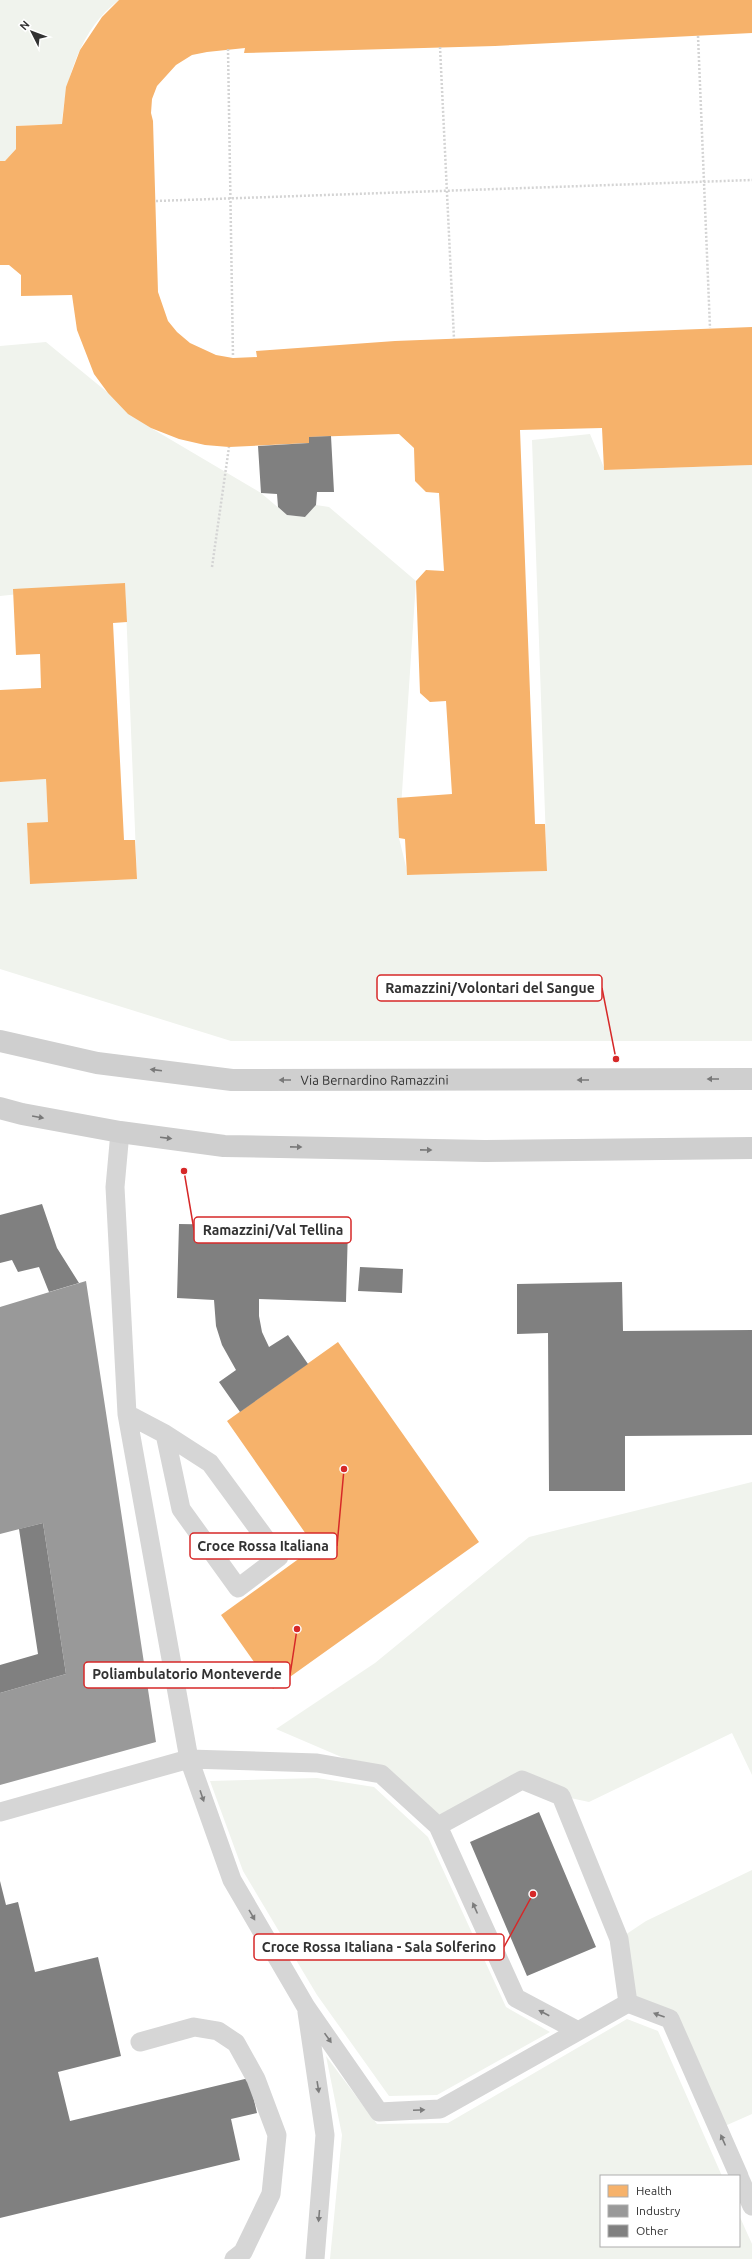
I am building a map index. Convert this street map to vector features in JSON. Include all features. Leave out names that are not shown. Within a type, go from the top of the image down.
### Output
[{"type":"street","name":"Via Bernardino Ramazzini","points":[[0,1040],[96,1063],[232,1080],[752,1079]]},
{"type":"street","points":[[0,1108],[22,1114],[120,1132],[224,1146],[485,1151],[752,1148]]},
{"type":"lane","points":[[120,1132],[115,1187],[127,1414],[189,1759],[232,1880],[306,2007],[379,2112],[440,2109],[628,2003]]},
{"type":"lane","points":[[127,1414],[165,1434],[210,1462],[279,1557],[238,1588],[181,1509],[165,1434]]},
{"type":"lane","points":[[0,1812],[189,1759],[317,1763],[381,1774],[438,1826],[516,1998],[578,2031]]},
{"type":"lane","points":[[438,1826],[522,1780],[561,1796],[619,1939],[628,2003]]},
{"type":"lane","points":[[628,2003],[670,2019],[739,2175]]},
{"type":"lane","points":[[306,2007],[325,2135],[315,2259]]},
{"type":"lane","points":[[140,2042],[194,2027],[218,2031],[236,2043],[256,2079],[278,2134],[271,2194],[242,2252],[234,2259]]},
{"type":"lane","points":[[740,2178],[752,2206]]},
{"type":"path","points":[[698,36],[710,328]]},
{"type":"path","points":[[440,47],[454,339]]},
{"type":"path","points":[[228,49],[233,357]]},
{"type":"path","points":[[156,201],[752,180]]},
{"type":"path","points":[[212,566],[229,447]]},
{"type":"shaded area","points":[[0,0],[119,0],[94,25],[77,56],[71,72],[67,90],[62,124],[16,126],[16,149],[5,161],[0,161]]},
{"type":"shaded area","points":[[46,342],[151,428],[261,493],[287,515],[305,517],[316,505],[329,507],[416,581],[399,838],[408,875],[547,871],[532,440],[590,434],[605,470],[752,465],[752,1041],[231,1041],[0,969],[0,782],[46,779],[48,822],[27,824],[30,884],[137,879],[125,583],[0,596],[0,346]]},
{"type":"shaded area","points":[[752,1482],[752,1775],[732,1733],[589,1802],[561,1796],[522,1780],[438,1826],[381,1774],[276,1729],[375,1663],[529,1537]]},
{"type":"shaded area","points":[[317,1778],[374,1787],[428,1837],[506,2007],[550,2032],[437,2095],[389,2096],[317,1995],[243,1871],[210,1781]]},
{"type":"shaded area","points":[[752,1870],[752,2114],[718,2129],[670,2019],[628,2003],[619,1939],[646,1921]]},
{"type":"shaded area","points":[[627,2019],[658,2031],[722,2175],[600,2175],[600,2247],[740,2247],[740,2217],[752,2244],[752,2259],[330,2259],[342,2135],[326,2056],[377,2124],[448,2123]]},
{"type":"building: Health","points":[[119,0],[752,0],[752,33],[495,46],[244,53],[245,48],[207,52],[192,55],[176,65],[157,86],[152,99],[151,113],[153,121],[158,292],[168,321],[177,332],[190,343],[216,355],[233,358],[257,357],[256,351],[395,341],[752,327],[752,465],[604,470],[602,428],[520,430],[535,824],[545,824],[547,871],[407,875],[405,839],[399,838],[397,798],[452,794],[446,701],[430,702],[420,693],[416,581],[426,570],[444,571],[439,493],[426,492],[415,481],[414,448],[399,434],[309,437],[309,443],[229,447],[205,445],[179,439],[151,428],[128,414],[108,393],[94,374],[77,330],[72,295],[21,296],[21,275],[9,265],[0,265],[0,161],[5,161],[16,149],[16,126],[62,124],[66,87],[80,50],[102,17]]},
{"type":"building: Health","points":[[125,583],[127,622],[113,623],[124,840],[135,840],[137,879],[30,884],[27,823],[48,822],[46,779],[0,782],[0,690],[41,688],[40,654],[16,655],[13,589]]},
{"type":"building: Health","points":[[338,1342],[479,1542],[273,1689],[221,1615],[315,1547],[227,1421]]},
{"type":"building: Industry","points":[[86,1281],[156,1742],[0,1785],[0,1693],[66,1674],[43,1523],[0,1534],[0,1307]]},
{"type":"building: Other","points":[[331,436],[334,492],[317,492],[316,505],[305,517],[287,515],[278,507],[277,494],[261,493],[258,446],[309,443],[309,437]]},
{"type":"building: Other","points":[[42,1204],[57,1248],[79,1283],[49,1292],[39,1267],[18,1272],[12,1260],[0,1263],[0,1215]]},
{"type":"building: Other","points":[[179,1224],[348,1227],[346,1302],[259,1299],[259,1316],[262,1332],[269,1347],[288,1335],[308,1364],[240,1412],[219,1382],[236,1370],[222,1345],[216,1326],[214,1300],[177,1298]]},
{"type":"building: Other","points":[[360,1267],[403,1269],[402,1293],[358,1291]]},
{"type":"building: Other","points":[[622,1282],[623,1331],[752,1330],[752,1435],[625,1436],[625,1491],[549,1491],[548,1333],[517,1334],[517,1284]]},
{"type":"building: Other","points":[[43,1523],[66,1674],[0,1693],[0,1665],[38,1654],[19,1529]]},
{"type":"building: Other","points":[[539,1812],[596,1947],[527,1976],[470,1842]]},
{"type":"building: Other","points":[[0,1881],[6,1905],[18,1902],[35,1972],[98,1957],[121,2056],[58,2072],[70,2121],[249,2078],[257,2113],[231,2119],[240,2160],[0,2218]]},
{"type":"place","name":"Ramazzini/Volontari del Sangue","points":[[616,1059]]},
{"type":"place","name":"Ramazzini/Val Tellina","points":[[184,1171]]},
{"type":"place","name":"Croce Rossa Italiana","points":[[344,1469]]},
{"type":"place","name":"Poliambulatorio Monteverde","points":[[297,1629]]},
{"type":"place","name":"Croce Rossa Italiana - Sala Solferino","points":[[533,1894]]}]
